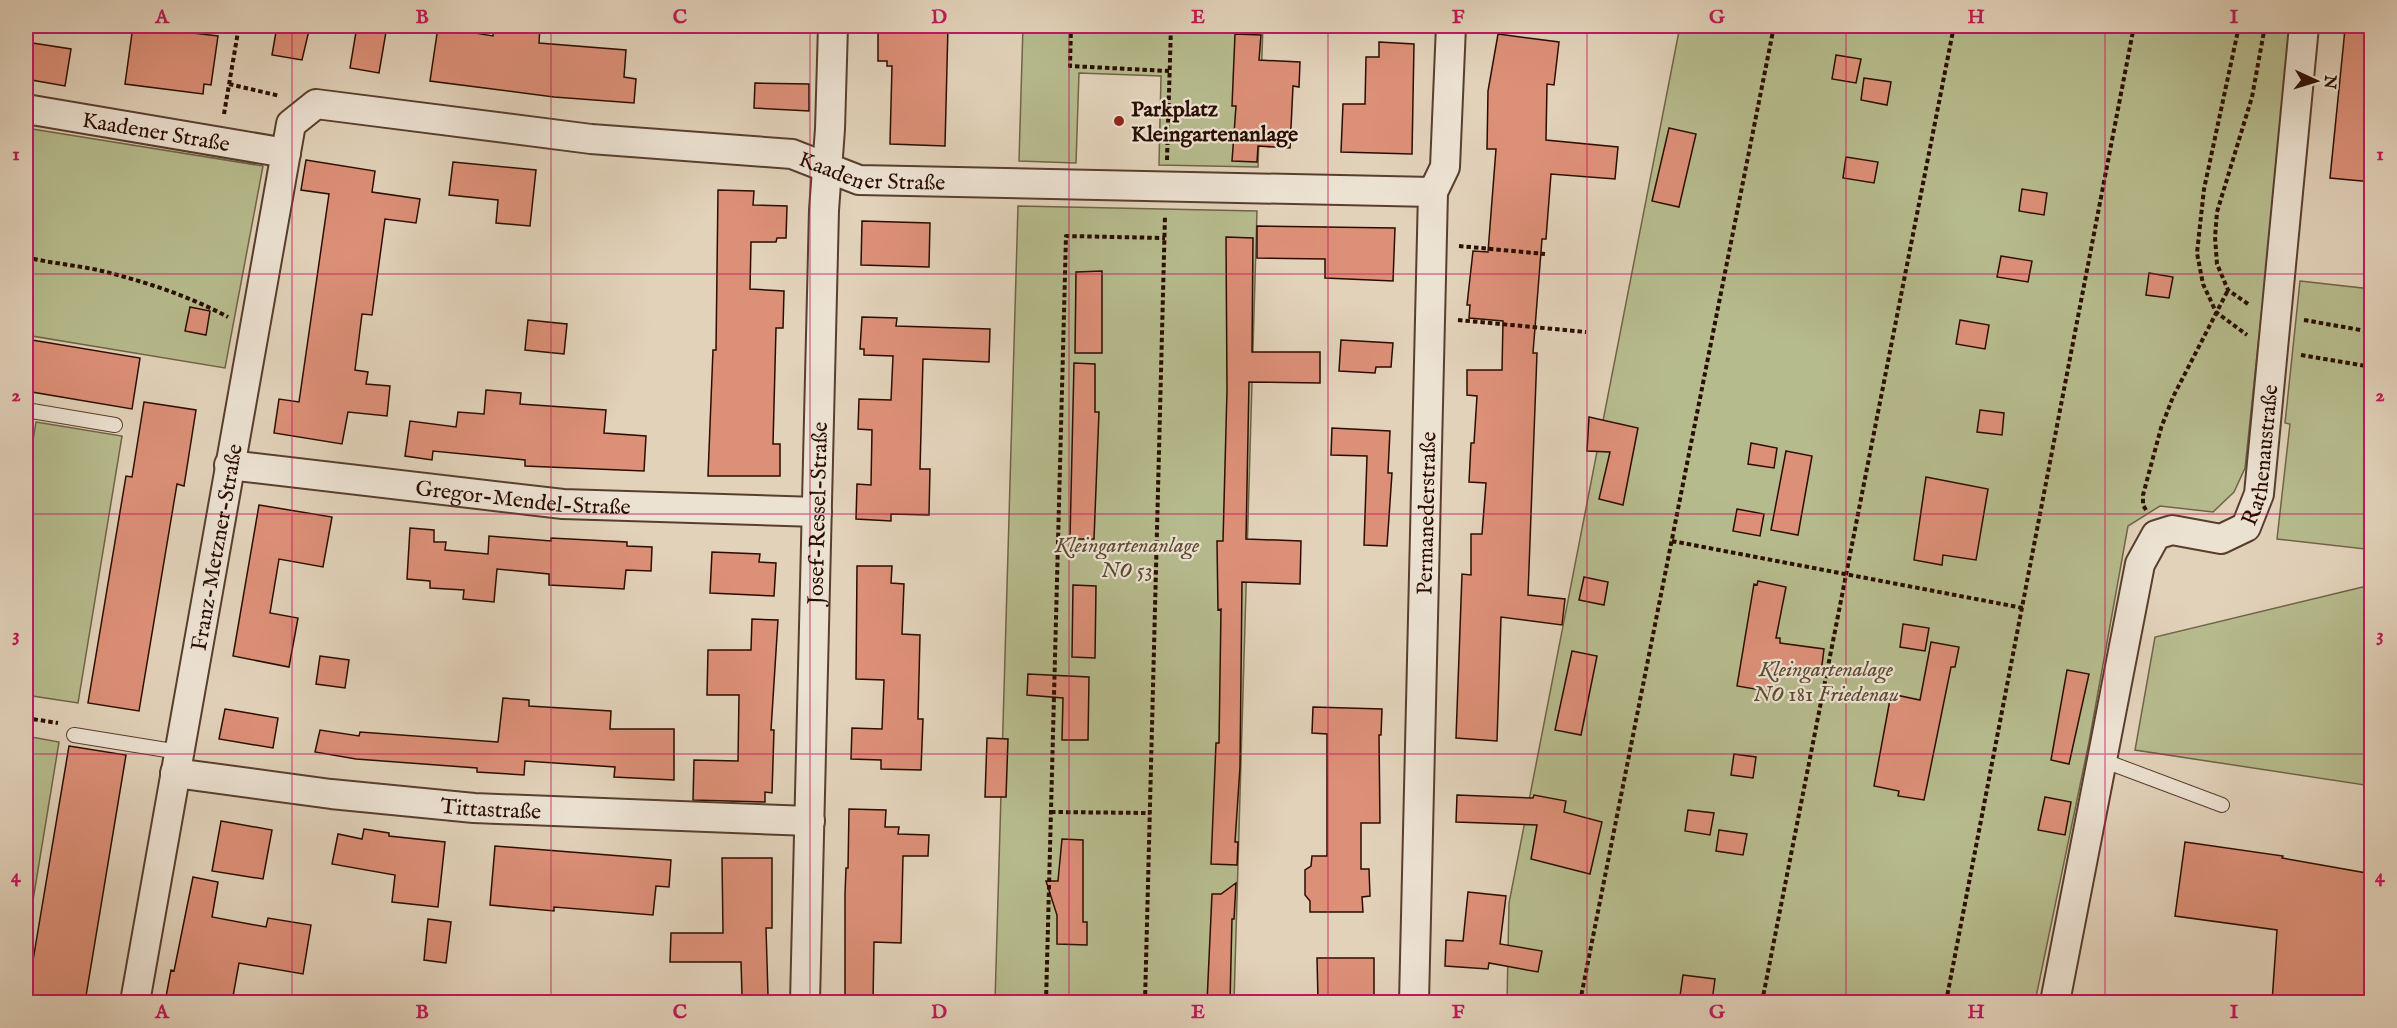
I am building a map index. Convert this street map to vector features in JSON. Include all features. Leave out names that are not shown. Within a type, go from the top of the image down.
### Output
[{"type":"street","name":"Josef-Ressel-Straße","points":[[805,1002],[824,210],[828,167],[833,26]]},
{"type":"street","name":"Permanederstraße","points":[[1414,1002],[1433,192],[1445,167],[1451,26]]},
{"type":"street","name":"Rathenaustraße","points":[[2156,535],[2172,530],[2221,539],[2246,528],[2259,494],[2304,26]]},
{"type":"street","name":"Kaadener Straße","points":[[316,104],[591,140],[792,154],[859,180],[1433,192]]},
{"type":"street","name":"Franz-Metzner-Straße","points":[[135,1002],[291,124],[316,104]]},
{"type":"street","name":"Kaadener Straße","points":[[26,109],[286,153]]},
{"type":"street","name":"Gregor-Mendel-Straße","points":[[229,465],[563,504],[817,512]]},
{"type":"street","points":[[2055,1002],[2140,564],[2156,535]]},
{"type":"street","name":"Tittastraße","points":[[177,762],[331,794],[474,808],[810,821]]},
{"type":"lane","points":[[26,410],[115,425]]},
{"type":"lane","points":[[74,735],[177,762]]},
{"type":"lane","points":[[2102,760],[2222,805]]},
{"type":"path","points":[[219,142],[239,26]]},
{"type":"path","points":[[1071,26],[1070,66],[1169,71]]},
{"type":"path","points":[[1145,1002],[1171,26]]},
{"type":"path","points":[[1580,1002],[1774,26]]},
{"type":"path","points":[[1762,1002],[1954,26]]},
{"type":"path","points":[[1946,1002],[2134,26]]},
{"type":"path","points":[[2239,26],[2204,189],[2197,253],[2203,284],[2216,312],[2273,350],[2372,367]]},
{"type":"path","points":[[2265,26],[2252,97],[2217,212],[2217,264],[2228,290],[2247,304],[2276,315],[2372,332]]},
{"type":"path","points":[[229,84],[316,104]]},
{"type":"path","points":[[1046,1002],[1066,236],[1165,238]]},
{"type":"path","points":[[1481,248],[1545,254]]},
{"type":"path","points":[[26,257],[97,270],[155,286],[203,304],[228,317],[254,325]]},
{"type":"path","points":[[2156,535],[2143,506],[2143,495],[2161,428],[2173,398],[2228,290]]},
{"type":"path","points":[[1478,322],[1586,332]]},
{"type":"path","points":[[1672,541],[2023,608]]},
{"type":"path","points":[[1051,812],[1150,813]]},
{"type":"green space","points":[[1023,26],[1263,26],[1258,167],[1159,165],[1161,76],[1079,73],[1076,163],[1019,161]]},
{"type":"green space","name":"Kleingartenalage NO 181 Friedenau","points":[[1680,26],[2292,26],[2245,468],[2234,492],[2213,512],[2160,506],[2128,526],[2089,742],[2035,1002],[1507,1002],[1509,903]]},
{"type":"green space","points":[[26,128],[263,166],[225,368],[26,335]]},
{"type":"green space","name":"Kleingartenanlage NO 53","points":[[1018,206],[1257,211],[1234,1002],[995,1002]]},
{"type":"green space","points":[[2300,281],[2371,289],[2372,497],[2365,549],[2277,539],[2290,424],[2285,423]]},
{"type":"green space","points":[[36,422],[122,436],[78,703],[26,695],[26,483]]},
{"type":"green space","points":[[2371,585],[2371,786],[2135,750],[2155,637]]},
{"type":"green space","points":[[26,736],[59,742],[26,943]]},
{"type":"building","points":[[133,26],[218,36],[211,85],[204,84],[203,94],[125,84]]},
{"type":"building","points":[[277,26],[310,26],[302,60],[272,55]]},
{"type":"building","points":[[357,26],[387,26],[379,73],[350,68]]},
{"type":"building","points":[[494,26],[540,26],[539,43],[626,50],[624,77],[636,79],[634,103],[554,97],[430,81],[438,27],[493,36]]},
{"type":"building","points":[[922,26],[948,26],[945,146],[890,144],[892,66],[887,66],[887,61],[878,61],[878,33],[922,33]]},
{"type":"building","points":[[2345,29],[2372,32],[2372,182],[2330,178]]},
{"type":"building","points":[[1235,34],[1261,35],[1259,60],[1300,62],[1299,87],[1293,86],[1290,148],[1258,146],[1257,162],[1232,161],[1236,106],[1232,106]]},
{"type":"building","points":[[1498,34],[1559,42],[1554,85],[1547,84],[1546,140],[1618,147],[1615,179],[1551,174],[1546,239],[1542,239],[1533,353],[1537,353],[1528,595],[1565,599],[1562,625],[1501,617],[1497,741],[1456,738],[1462,574],[1471,575],[1471,534],[1482,534],[1486,483],[1469,482],[1477,396],[1467,395],[1467,370],[1502,370],[1503,321],[1469,318],[1470,305],[1467,305],[1473,251],[1488,252],[1496,149],[1487,149],[1488,91]]},
{"type":"building","points":[[26,42],[71,49],[65,86],[26,79]]},
{"type":"building","points":[[1379,42],[1414,44],[1412,154],[1341,152],[1343,104],[1365,104],[1366,57],[1379,57]]},
{"type":"building","points":[[1836,55],[1861,59],[1856,83],[1832,79]]},
{"type":"building","points":[[1864,78],[1891,82],[1887,105],[1861,100]]},
{"type":"building","points":[[755,83],[809,84],[809,111],[754,108]]},
{"type":"building","points":[[1669,128],[1696,134],[1679,207],[1652,201]]},
{"type":"building","points":[[1846,157],[1878,162],[1874,183],[1843,178]]},
{"type":"building","points":[[306,160],[375,171],[372,192],[420,199],[416,223],[385,219],[372,315],[362,314],[355,370],[368,372],[366,384],[390,386],[387,416],[348,412],[342,444],[274,433],[279,399],[299,402],[329,194],[301,190]]},
{"type":"building","points":[[453,162],[536,170],[530,226],[496,223],[498,200],[449,195]]},
{"type":"building","points":[[2022,189],[2047,193],[2044,215],[2019,211]]},
{"type":"building","points":[[718,190],[754,191],[753,205],[787,206],[786,238],[777,238],[776,242],[751,242],[750,289],[784,291],[783,328],[776,328],[773,444],[780,444],[780,476],[708,476],[713,350],[716,350]]},
{"type":"building","points":[[862,221],[930,223],[929,267],[861,265]]},
{"type":"building","points":[[1257,226],[1395,228],[1393,281],[1325,278],[1325,259],[1257,258]]},
{"type":"building","points":[[1226,237],[1253,238],[1252,352],[1320,352],[1320,383],[1249,382],[1246,539],[1301,541],[1300,584],[1242,582],[1240,767],[1235,842],[1238,842],[1237,865],[1211,864],[1216,743],[1219,743],[1221,609],[1218,610],[1217,541],[1223,541],[1227,390]]},
{"type":"building","points":[[2001,256],[2032,261],[2028,282],[1997,277]]},
{"type":"building","points":[[1102,271],[1102,353],[1075,353],[1076,272]]},
{"type":"building","points":[[2149,273],[2173,277],[2169,298],[2146,295]]},
{"type":"building","points":[[190,307],[210,311],[206,335],[185,331]]},
{"type":"building","points":[[862,317],[897,318],[896,326],[990,329],[989,362],[923,359],[920,469],[930,469],[929,515],[891,514],[891,521],[856,519],[857,484],[871,485],[872,430],[858,429],[859,399],[891,400],[893,356],[864,355],[864,349],[860,349]]},
{"type":"building","points":[[528,320],[567,324],[564,354],[525,350]]},
{"type":"building","points":[[1960,320],[1989,325],[1985,349],[1956,344]]},
{"type":"building","points":[[26,339],[140,358],[132,409],[26,391]]},
{"type":"building","points":[[1341,340],[1393,343],[1391,367],[1376,367],[1375,373],[1339,371]]},
{"type":"building","points":[[1074,363],[1095,364],[1095,412],[1099,412],[1094,539],[1070,539]]},
{"type":"building","points":[[486,390],[521,393],[520,404],[606,410],[604,433],[646,436],[644,471],[525,466],[525,460],[433,451],[432,460],[405,456],[410,421],[456,427],[458,412],[484,414]]},
{"type":"building","points":[[144,402],[196,410],[184,486],[177,484],[139,711],[88,703],[126,476],[132,477]]},
{"type":"building","points":[[1980,410],[2004,413],[2002,435],[1977,432]]},
{"type":"building","points":[[1589,417],[1638,428],[1623,505],[1599,499],[1610,452],[1587,451]]},
{"type":"building","points":[[1332,428],[1390,431],[1388,473],[1392,473],[1387,546],[1364,545],[1367,456],[1331,455]]},
{"type":"building","points":[[1751,443],[1777,448],[1774,468],[1748,464]]},
{"type":"building","points":[[1786,451],[1812,456],[1798,535],[1771,530]]},
{"type":"building","points":[[1926,477],[1988,489],[1976,560],[1943,555],[1942,565],[1914,560]]},
{"type":"building","points":[[259,505],[332,517],[323,567],[279,559],[270,613],[298,618],[289,667],[233,656]]},
{"type":"building","points":[[1737,509],[1764,514],[1760,536],[1733,531]]},
{"type":"building","points":[[410,528],[434,530],[434,542],[446,542],[445,550],[488,554],[489,536],[551,541],[551,538],[627,542],[627,546],[652,547],[651,571],[626,570],[624,589],[549,585],[549,574],[497,569],[494,602],[463,599],[464,590],[430,588],[430,581],[407,579]]},
{"type":"building","points":[[712,552],[760,554],[759,562],[776,563],[774,596],[710,593]]},
{"type":"building","points":[[857,566],[892,566],[891,583],[904,584],[902,634],[920,635],[918,719],[923,719],[921,770],[881,769],[881,760],[851,759],[852,728],[882,729],[884,680],[856,679]]},
{"type":"building","points":[[1584,577],[1608,582],[1604,605],[1579,600]]},
{"type":"building","points":[[1758,581],[1786,587],[1776,638],[1780,638],[1780,643],[1824,649],[1821,673],[1776,668],[1772,692],[1737,686],[1754,584],[1757,585]]},
{"type":"building","points":[[1073,585],[1096,586],[1095,658],[1072,657]]},
{"type":"building","points":[[752,619],[778,620],[771,730],[774,730],[772,793],[765,792],[765,802],[693,800],[694,760],[738,761],[739,695],[707,695],[708,650],[751,650]]},
{"type":"building","points":[[1903,624],[1929,628],[1925,651],[1900,647]]},
{"type":"building","points":[[1931,642],[1959,647],[1955,667],[1951,667],[1924,800],[1898,796],[1899,791],[1874,786],[1891,694],[1920,700]]},
{"type":"building","points":[[1572,651],[1597,656],[1581,735],[1555,730]]},
{"type":"building","points":[[320,656],[349,660],[345,688],[316,684]]},
{"type":"building","points":[[2067,670],[2089,674],[2069,764],[2051,760]]},
{"type":"building","points":[[1028,674],[1089,677],[1088,740],[1062,740],[1063,698],[1027,695]]},
{"type":"building","points":[[503,698],[529,700],[529,706],[611,711],[610,729],[674,729],[674,780],[614,777],[615,767],[525,761],[524,775],[477,772],[477,768],[356,759],[315,752],[320,730],[359,736],[360,732],[498,742]]},
{"type":"building","points":[[1313,707],[1382,709],[1381,735],[1379,735],[1380,823],[1361,823],[1361,869],[1369,869],[1370,896],[1362,897],[1363,912],[1310,912],[1310,901],[1305,895],[1305,870],[1311,866],[1312,856],[1327,856],[1327,734],[1312,733]]},
{"type":"building","points":[[225,709],[278,718],[273,748],[219,739]]},
{"type":"building","points":[[987,738],[1008,739],[1006,797],[985,797]]},
{"type":"building","points":[[69,746],[126,755],[85,1002],[26,1002]]},
{"type":"building","points":[[1734,754],[1756,757],[1753,778],[1731,775]]},
{"type":"building","points":[[1457,795],[1533,798],[1534,795],[1566,801],[1564,812],[1602,822],[1590,874],[1531,859],[1537,825],[1456,822]]},
{"type":"building","points":[[2045,797],[2071,802],[2065,835],[2038,830]]},
{"type":"building","points":[[849,809],[886,810],[885,827],[899,827],[898,834],[929,835],[928,856],[903,856],[901,943],[874,942],[873,1002],[845,1002],[845,894]]},
{"type":"building","points":[[1688,810],[1714,813],[1710,835],[1685,831]]},
{"type":"building","points":[[221,821],[272,830],[263,879],[212,871]]},
{"type":"building","points":[[364,829],[389,833],[389,836],[445,842],[438,907],[392,902],[395,875],[332,864],[338,834],[362,839]]},
{"type":"building","points":[[1719,830],[1747,834],[1743,855],[1716,851]]},
{"type":"building","points":[[1062,839],[1083,840],[1083,922],[1087,922],[1087,945],[1057,944],[1057,915],[1046,881],[1058,881]]},
{"type":"building","points":[[2185,842],[2283,856],[2282,858],[2372,874],[2372,998],[2348,996],[2347,1002],[2272,1002],[2277,930],[2175,916]]},
{"type":"building","points":[[495,846],[671,860],[669,887],[656,886],[653,915],[554,907],[554,911],[490,905]]},
{"type":"building","points":[[722,858],[772,858],[772,928],[766,928],[768,995],[742,995],[741,962],[670,962],[671,933],[723,933]]},
{"type":"building","points":[[193,877],[218,882],[212,917],[266,927],[268,918],[311,925],[303,974],[239,963],[232,1002],[165,1002],[171,970],[174,971]]},
{"type":"building","points":[[1236,883],[1234,919],[1232,919],[1230,1002],[1207,1002],[1212,894],[1221,894]]},
{"type":"building","points":[[1468,892],[1506,896],[1500,944],[1542,951],[1538,972],[1489,963],[1488,969],[1445,966],[1446,940],[1463,941]]},
{"type":"building","points":[[428,919],[451,922],[446,963],[424,960]]},
{"type":"building","points":[[1317,958],[1374,958],[1374,1000],[1318,1000]]},
{"type":"building","points":[[1683,975],[1715,979],[1712,1001],[1680,996]]},
{"type":"place","name":"Parkplatz Kleingartenanlage","points":[[1119,121]]}]
